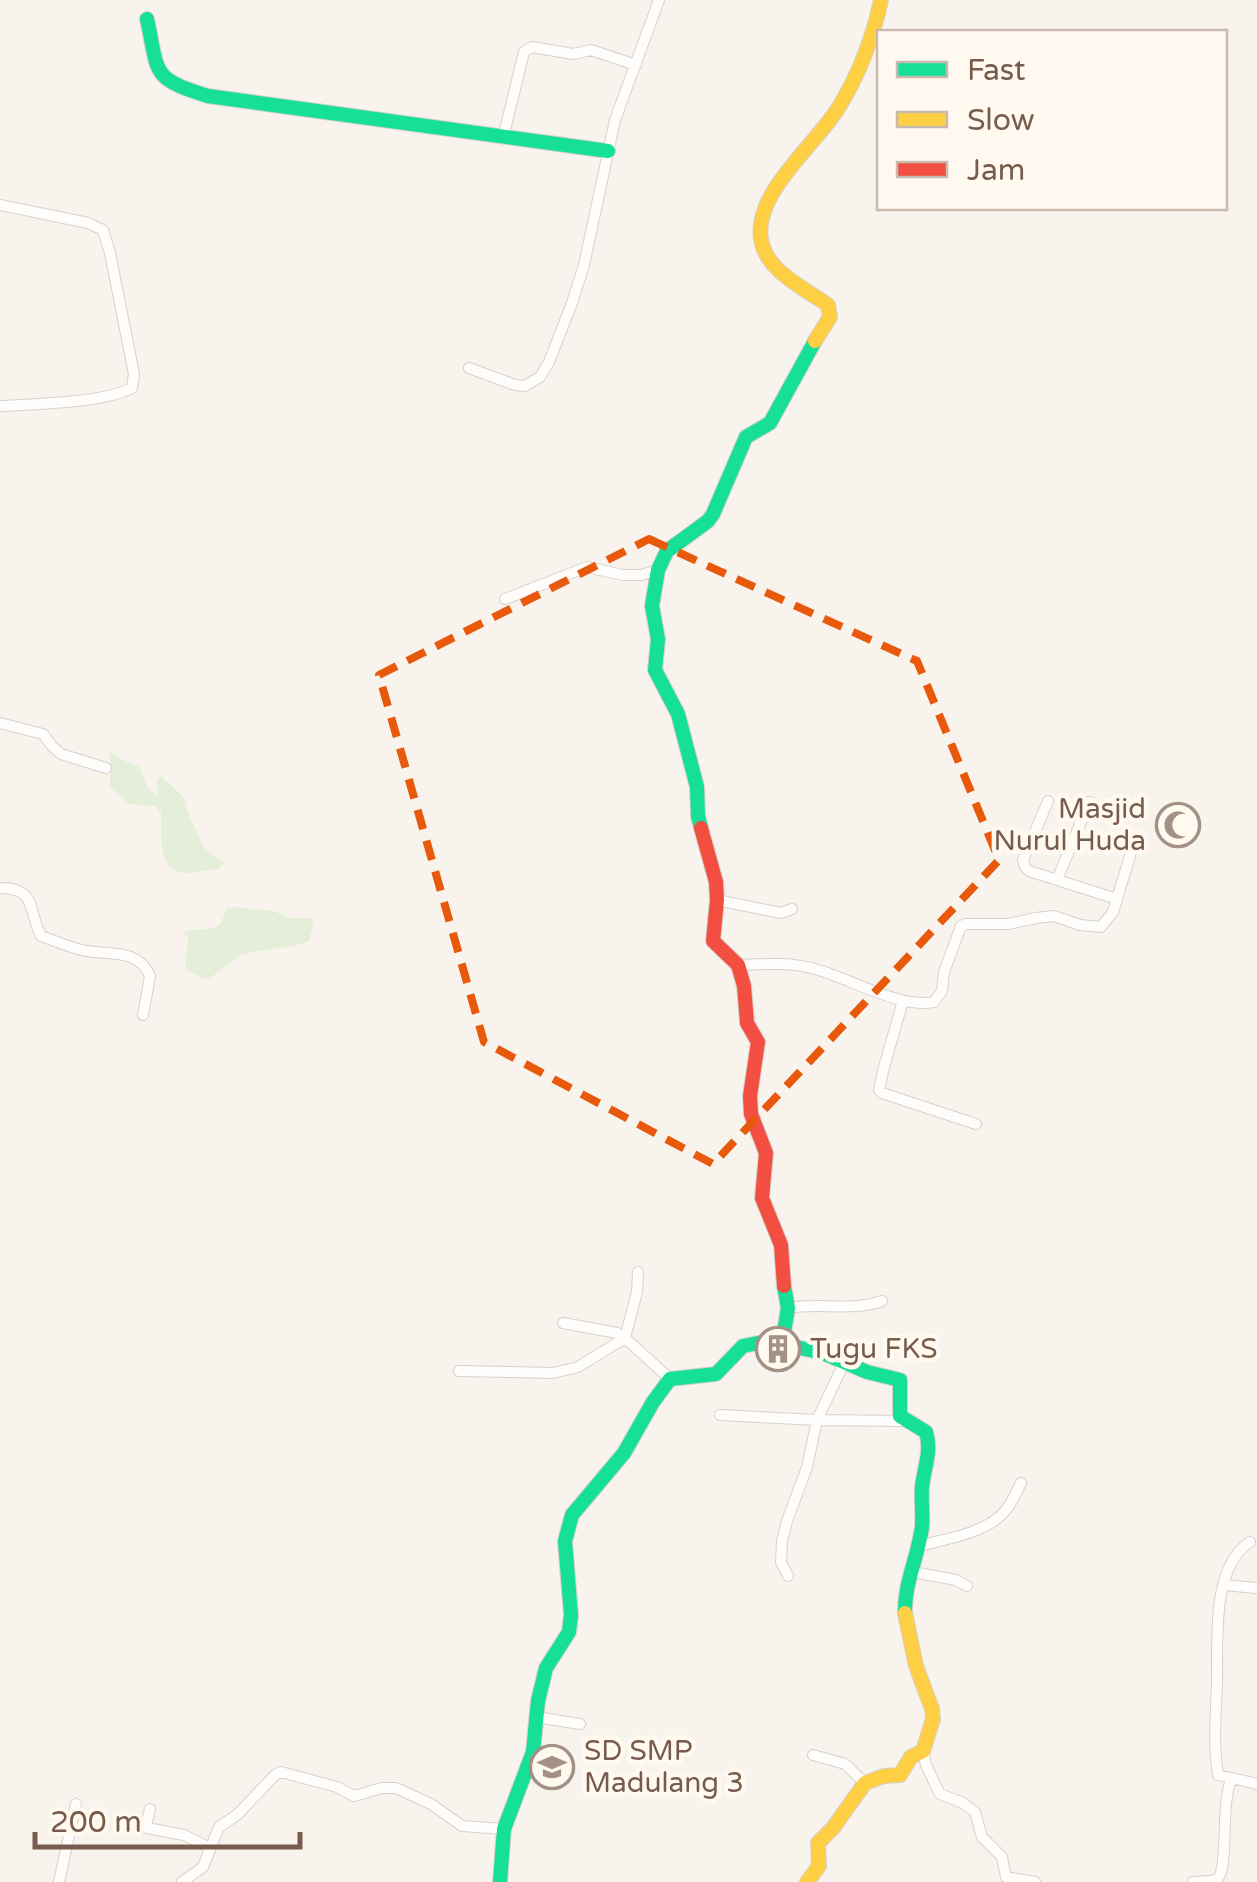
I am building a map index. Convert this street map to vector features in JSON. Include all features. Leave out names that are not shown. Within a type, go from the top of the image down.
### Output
[{"type":"street","points":[[469,368],[516,385],[525,386],[540,377],[580,278],[615,120],[659,0]]},
{"type":"street","points":[[782,1344],[788,1308],[780,1239],[760,1192],[767,1154],[751,1115],[758,1042],[747,1023],[738,965],[713,941],[716,882],[678,714],[655,670],[658,639],[652,606],[658,570],[667,551],[713,514],[746,437],[770,423],[830,317],[828,305],[771,264],[764,254],[760,228],[777,185],[828,126],[842,103],[858,70],[881,0]]},
{"type":"street","points":[[147,19],[156,69],[166,81],[208,96],[608,151]]},
{"type":"street","points":[[504,138],[524,52],[528,49],[572,54],[591,50],[636,65]]},
{"type":"street","points":[[0,205],[88,222],[103,230],[134,374],[132,388],[121,393],[0,406]]},
{"type":"street","points":[[505,599],[587,567],[623,575],[658,570]]},
{"type":"street","points":[[0,723],[43,734],[62,754],[106,768]]},
{"type":"street","points":[[1048,801],[1023,860],[1025,867],[1117,899]]},
{"type":"street","points":[[1057,880],[1090,802]]},
{"type":"street","points":[[738,965],[812,968],[903,1002],[928,1003],[939,997],[961,926],[1008,924],[1054,916],[1097,927],[1105,924],[1113,912],[1130,856]]},
{"type":"street","points":[[0,888],[17,888],[29,900],[41,936],[86,951],[118,952],[149,970],[142,1015]]},
{"type":"street","points":[[718,900],[781,913],[792,909]]},
{"type":"street","points":[[903,1002],[884,1067],[882,1094],[976,1124]]},
{"type":"street","points":[[459,1371],[553,1373],[578,1367],[626,1338],[638,1272]]},
{"type":"street","points":[[788,1308],[821,1304],[851,1309],[882,1301]]},
{"type":"street","points":[[563,1322],[626,1338],[670,1379]]},
{"type":"street","points":[[500,1882],[504,1829],[533,1752],[546,1668],[568,1632],[571,1615],[565,1540],[572,1515],[624,1453],[670,1379],[716,1374],[743,1346],[782,1344],[824,1353],[868,1372],[900,1380],[898,1406],[902,1421],[926,1432],[930,1440],[922,1492],[922,1526],[913,1572],[904,1594],[916,1666],[933,1715],[923,1752],[926,1765],[940,1794],[970,1807],[978,1816],[982,1838],[1000,1853],[1006,1878],[1035,1882]]},
{"type":"street","points":[[788,1576],[782,1562],[787,1520],[808,1467],[817,1420],[845,1361]]},
{"type":"street","points":[[720,1415],[902,1421]]},
{"type":"street","points":[[917,1547],[982,1527],[998,1518],[1022,1484]]},
{"type":"street","points":[[1250,1542],[1237,1553],[1220,1600],[1214,1712],[1218,1775],[1257,1784]]},
{"type":"street","points":[[913,1572],[956,1580],[966,1586]]},
{"type":"street","points":[[1224,1586],[1257,1588]]},
{"type":"street","points":[[536,1717],[580,1724]]},
{"type":"street","points":[[808,1882],[820,1866],[818,1842],[865,1782],[900,1775],[911,1757],[923,1752]]},
{"type":"street","points":[[812,1755],[845,1764],[865,1782]]},
{"type":"street","points":[[182,1882],[200,1869],[219,1827],[281,1772],[338,1787],[354,1796],[396,1788],[431,1804],[462,1826],[504,1829]]},
{"type":"street","points":[[1193,1882],[1220,1875],[1226,1795],[1232,1779]]},
{"type":"street","points":[[59,1882],[76,1804]]},
{"type":"street","points":[[150,1810],[146,1828],[184,1835],[210,1848]]},
{"type":"highlighted area","points":[[649,539],[917,661],[999,860],[713,1164],[484,1042],[379,675]]},
{"type":"green space","points":[[110,752],[139,766],[155,794],[159,796],[156,782],[161,776],[184,798],[205,849],[224,863],[218,869],[187,873],[171,868],[162,846],[161,813],[155,806],[129,804],[110,787]]},
{"type":"green space","points":[[227,908],[274,911],[288,918],[312,918],[309,941],[242,954],[209,979],[185,969],[188,937],[184,933],[215,928]]},
{"type":"traffic: fast","points":[[147,19],[160,71],[176,84],[208,96],[608,151]]},
{"type":"traffic: fast","points":[[701,828],[697,787],[678,714],[655,670],[658,639],[652,606],[658,570],[667,551],[713,514],[746,437],[770,423],[815,341]]},
{"type":"traffic: fast","points":[[500,1882],[504,1829],[533,1752],[546,1668],[569,1632],[565,1541],[572,1515],[624,1453],[670,1379],[716,1374],[743,1346],[782,1344],[788,1308],[784,1286]]},
{"type":"traffic: fast","points":[[782,1344],[823,1353],[867,1372],[900,1380],[900,1416],[926,1432],[922,1527],[905,1613]]},
{"type":"traffic: slow","points":[[815,341],[830,317],[828,305],[772,263],[762,244],[761,226],[775,190],[846,94],[864,55],[881,0]]},
{"type":"traffic: slow","points":[[807,1882],[819,1866],[818,1843],[865,1783],[900,1775],[911,1757],[923,1751],[933,1719],[932,1709],[916,1666],[905,1613]]},
{"type":"traffic: jam","points":[[701,828],[716,882],[713,941],[738,965],[747,1023],[758,1042],[751,1114],[766,1153],[762,1198],[781,1245],[784,1286]]},
{"type":"place","name":"Masjid Nurul Huda","points":[[1178,825]]},
{"type":"place","name":"Tugu FKS","points":[[778,1349]]},
{"type":"place","name":"SD SMP Madulang 3","points":[[552,1767]]}]
